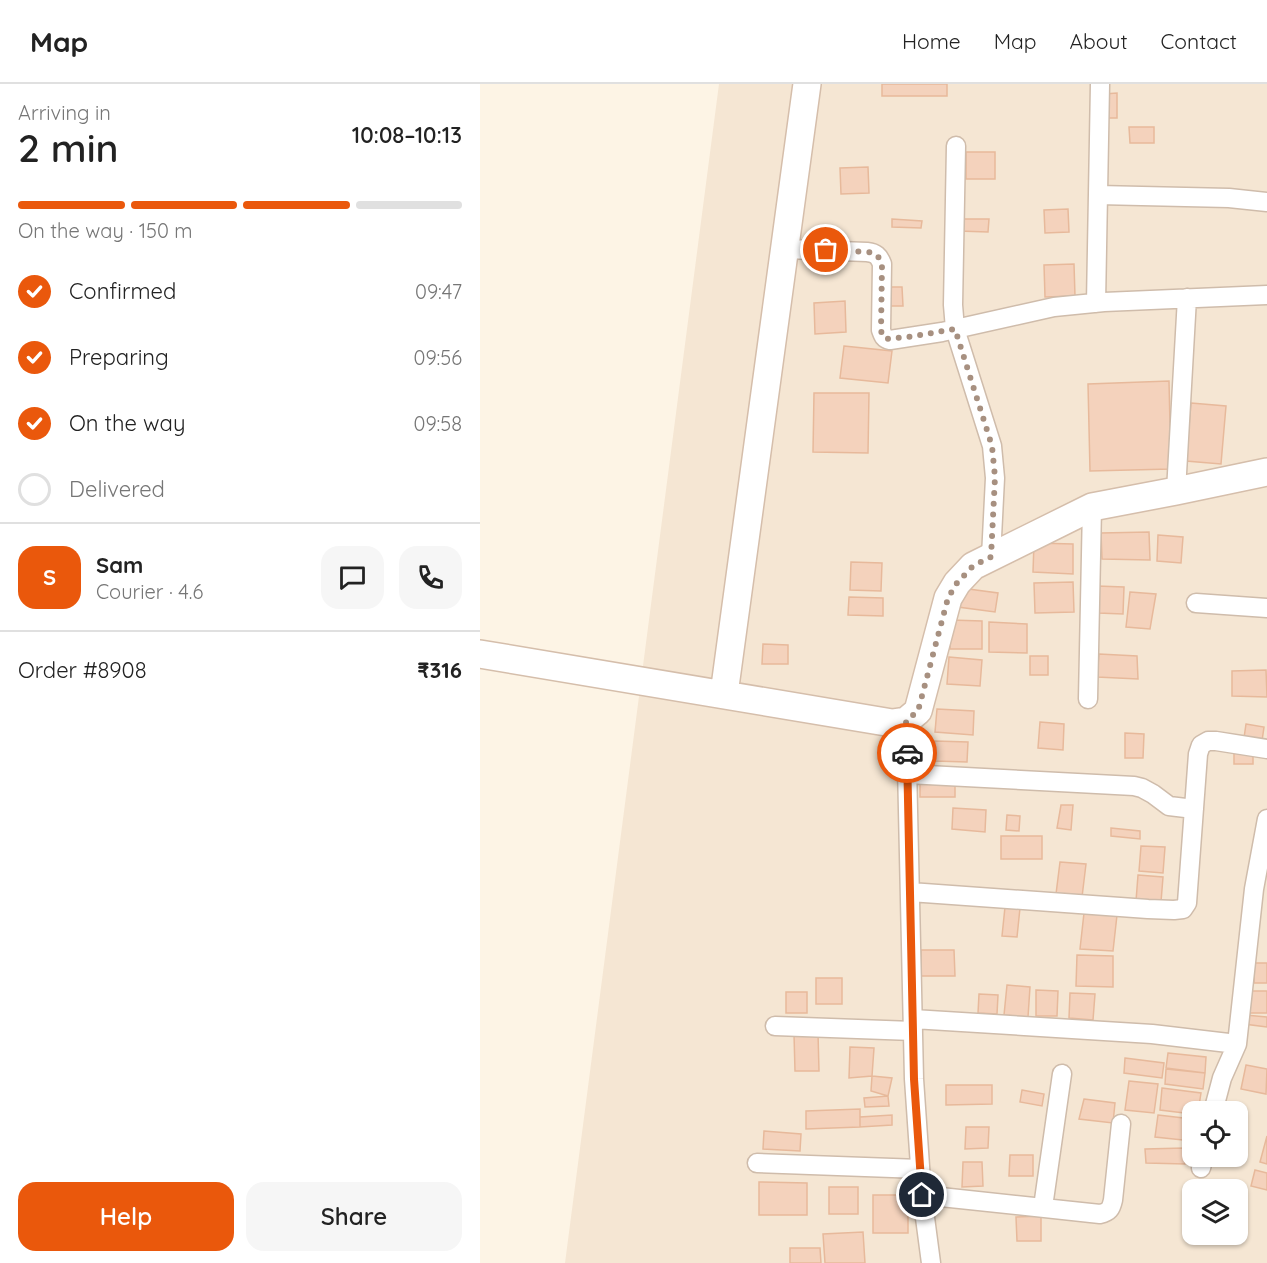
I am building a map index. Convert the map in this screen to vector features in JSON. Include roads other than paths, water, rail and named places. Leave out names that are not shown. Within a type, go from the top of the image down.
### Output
[{"type":"street","points":[[724,694],[807,84]]},
{"type":"street","points":[[1096,303],[1100,84]]},
{"type":"street","points":[[956,146],[953,305],[955,329],[992,446],[995,477],[991,557]]},
{"type":"street","points":[[1098,195],[1229,198],[1267,202]]},
{"type":"street","points":[[785,249],[867,252],[879,257],[882,264],[881,330],[886,339],[955,329],[1054,307],[1267,295]]},
{"type":"street","points":[[1176,491],[1187,298]]},
{"type":"street","points":[[480,654],[892,723],[906,721],[918,711],[948,598],[957,583],[973,566],[1092,507],[1267,472]]},
{"type":"street","points":[[1088,699],[1092,507]]},
{"type":"street","points":[[1196,603],[1267,608]]},
{"type":"street","points":[[906,721],[914,1079],[922,1195],[931,1263]]},
{"type":"street","points":[[910,892],[1148,909],[1183,909],[1187,903],[1198,754],[1201,745],[1208,741],[1216,741],[1267,749]]},
{"type":"street","points":[[908,774],[1134,786],[1153,794],[1169,806],[1194,809]]},
{"type":"street","points":[[1217,1101],[1222,1078],[1237,1044],[1254,889],[1267,819]]},
{"type":"street","points":[[775,1026],[913,1025],[1152,1034],[1237,1044]]},
{"type":"street","points":[[1042,1207],[1062,1074]]},
{"type":"street","points":[[922,1195],[1100,1214],[1108,1212],[1113,1200],[1121,1124]]},
{"type":"street","points":[[757,1163],[920,1169]]}]
